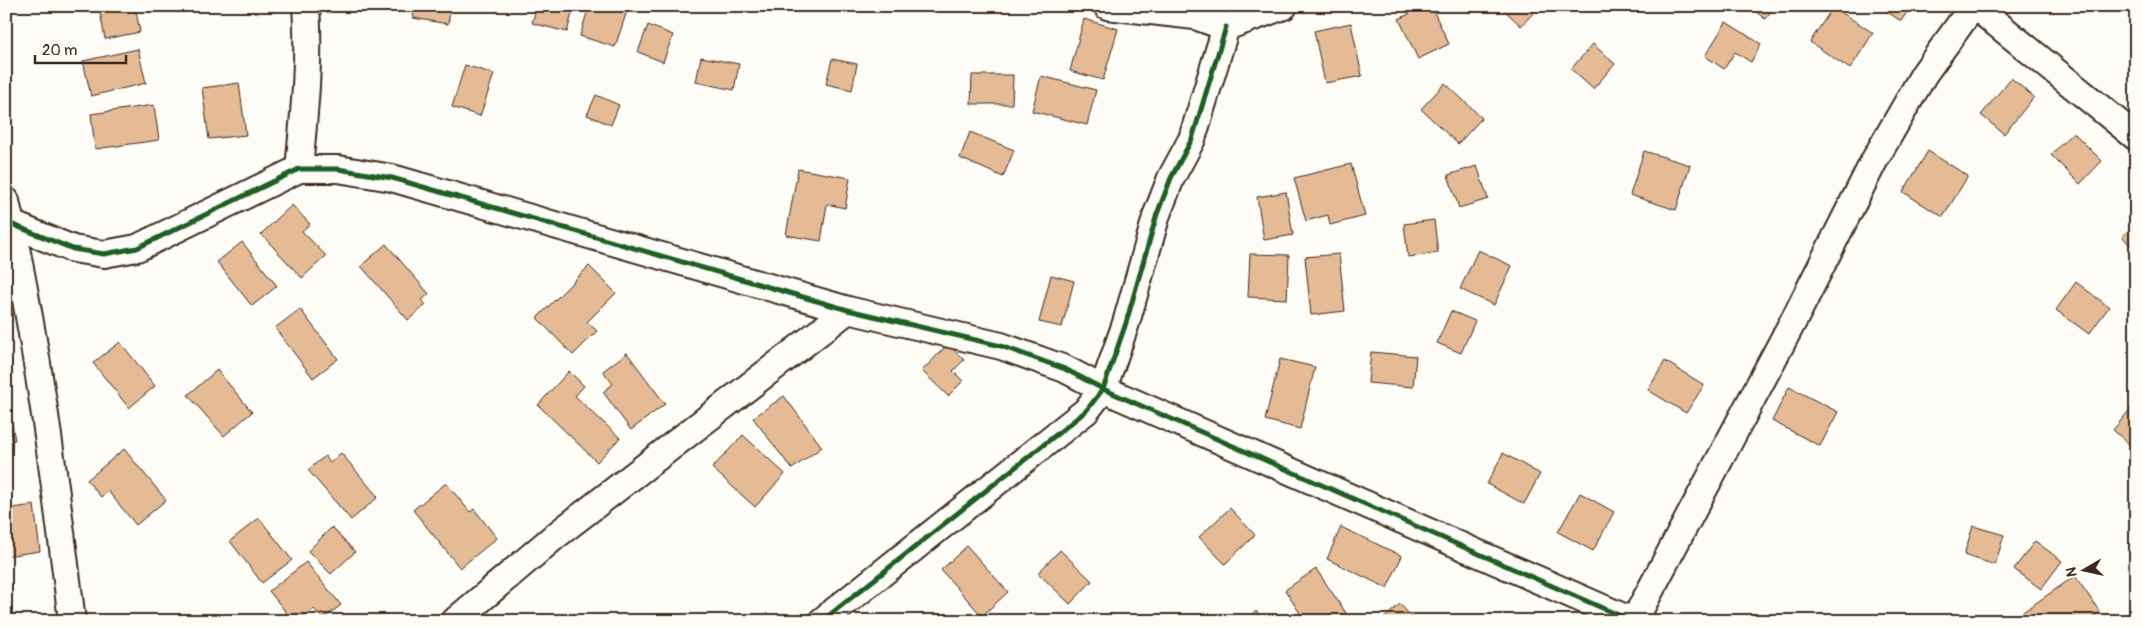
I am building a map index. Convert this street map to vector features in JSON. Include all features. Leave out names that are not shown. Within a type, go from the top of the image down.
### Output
[{"type":"street","points":[[299,169],[306,95],[308,31],[306,6]]},
{"type":"street","points":[[1107,6],[1196,11],[1226,27],[1284,6]]},
{"type":"street","points":[[9,213],[73,249],[104,254],[137,248],[299,169],[338,169],[392,178],[848,310],[1001,346],[1066,370],[1103,390],[1633,621],[1798,312],[1874,161],[1924,74],[1974,6],[2136,137]]},
{"type":"street","points":[[822,621],[1086,411],[1103,390],[1126,323],[1157,214],[1171,178],[1192,139],[1226,27]]},
{"type":"street","points":[[9,213],[13,263],[56,487],[72,621]]},
{"type":"street","points":[[455,621],[554,537],[848,310]]},
{"type":"building","points":[[99,6],[135,6],[140,32],[105,39]]},
{"type":"building","points":[[358,6],[388,6],[387,10]]},
{"type":"building","points":[[415,6],[451,6],[448,24],[413,18]]},
{"type":"building","points":[[537,6],[574,6],[567,32],[532,23]]},
{"type":"building","points":[[589,6],[612,6],[627,11],[615,47],[580,36]]},
{"type":"building","points":[[1424,6],[1431,6],[1449,44],[1418,59],[1399,19]]},
{"type":"building","points":[[1500,6],[1540,6],[1521,26]]},
{"type":"building","points":[[1749,6],[1775,6],[1765,19]]},
{"type":"building","points":[[1878,6],[1911,6],[1901,21]]},
{"type":"building","points":[[1833,7],[1873,33],[1850,69],[1810,42]]},
{"type":"building","points":[[1084,19],[1118,29],[1103,80],[1070,71]]},
{"type":"building","points":[[1726,22],[1761,44],[1751,62],[1735,52],[1724,69],[1705,56]]},
{"type":"building","points":[[1351,23],[1362,76],[1325,83],[1314,31]]},
{"type":"building","points":[[648,25],[673,35],[663,62],[638,52]]},
{"type":"building","points":[[1593,44],[1615,64],[1593,89],[1571,69]]},
{"type":"building","points":[[138,49],[146,83],[91,96],[83,61]]},
{"type":"building","points":[[701,57],[739,64],[734,90],[696,82]]},
{"type":"building","points":[[832,59],[857,64],[852,90],[826,84]]},
{"type":"building","points":[[465,65],[494,74],[480,116],[452,107]]},
{"type":"building","points":[[972,75],[1013,75],[1012,104],[971,104]]},
{"type":"building","points":[[1041,76],[1096,90],[1087,125],[1032,111]]},
{"type":"building","points":[[2011,78],[2034,97],[2004,134],[1981,115]]},
{"type":"building","points":[[239,83],[246,135],[209,139],[202,88]]},
{"type":"building","points":[[1445,83],[1482,118],[1458,144],[1421,109]]},
{"type":"building","points":[[596,95],[619,105],[611,125],[587,115]]},
{"type":"building","points":[[154,105],[159,140],[95,149],[91,114]]},
{"type":"building","points":[[970,132],[1014,150],[1003,177],[960,158]]},
{"type":"building","points":[[2073,132],[2102,161],[2080,184],[2051,155]]},
{"type":"building","points":[[1644,151],[1690,165],[1676,210],[1630,195]]},
{"type":"building","points":[[1928,151],[1968,176],[1943,217],[1903,192]]},
{"type":"building","points":[[1351,164],[1365,216],[1330,225],[1328,215],[1306,221],[1294,178]]},
{"type":"building","points":[[1477,166],[1488,199],[1459,208],[1448,175]]},
{"type":"building","points":[[798,169],[850,178],[845,208],[827,204],[821,241],[786,235]]},
{"type":"building","points":[[1286,192],[1293,235],[1264,240],[1257,197]]},
{"type":"building","points":[[292,205],[310,224],[302,231],[326,256],[302,278],[261,234]]},
{"type":"building","points":[[1434,220],[1438,253],[1408,257],[1404,224]]},
{"type":"building","points":[[2136,224],[2136,252],[2122,236]]},
{"type":"building","points":[[242,242],[277,286],[252,306],[217,262]]},
{"type":"building","points":[[386,244],[429,294],[422,300],[426,305],[408,320],[361,266]]},
{"type":"building","points":[[1478,250],[1512,266],[1494,305],[1460,289]]},
{"type":"building","points":[[1250,254],[1289,255],[1287,299],[1248,297]]},
{"type":"building","points":[[1339,254],[1345,311],[1311,315],[1305,257]]},
{"type":"building","points":[[589,266],[616,293],[587,322],[597,331],[573,355],[537,318]]},
{"type":"building","points":[[1051,275],[1074,281],[1062,327],[1039,322]]},
{"type":"building","points":[[2076,282],[2109,307],[2089,334],[2056,310]]},
{"type":"building","points":[[300,309],[338,359],[313,378],[275,328]]},
{"type":"building","points":[[1451,311],[1475,321],[1461,353],[1437,343]]},
{"type":"building","points":[[120,342],[155,386],[129,408],[93,363]]},
{"type":"building","points":[[948,344],[964,360],[953,371],[963,381],[948,396],[922,371]]},
{"type":"building","points":[[1371,352],[1416,356],[1413,387],[1368,383]]},
{"type":"building","points":[[627,353],[665,404],[631,430],[603,392],[613,384],[603,371]]},
{"type":"building","points":[[1280,359],[1315,367],[1300,429],[1265,420]]},
{"type":"building","points":[[1665,361],[1704,385],[1686,413],[1648,390]]},
{"type":"building","points":[[217,370],[252,412],[224,436],[188,395]]},
{"type":"building","points":[[569,371],[584,386],[575,396],[620,438],[597,462],[538,405]]},
{"type":"building","points":[[1789,387],[1838,412],[1820,446],[1772,421]]},
{"type":"building","points":[[784,396],[822,447],[792,469],[753,418]]},
{"type":"building","points":[[6,398],[15,440],[6,441]]},
{"type":"building","points":[[2133,406],[2136,408],[2136,450],[2113,430]]},
{"type":"building","points":[[743,435],[785,474],[755,507],[712,468]]},
{"type":"building","points":[[124,449],[166,500],[136,525],[108,491],[101,497],[87,480]]},
{"type":"building","points":[[341,453],[378,497],[351,520],[308,470],[325,456],[330,463]]},
{"type":"building","points":[[1503,453],[1540,474],[1524,504],[1487,484]]},
{"type":"building","points":[[446,483],[470,512],[474,509],[497,538],[460,568],[413,510]]},
{"type":"building","points":[[1580,493],[1614,512],[1593,551],[1558,532]]},
{"type":"building","points":[[34,505],[40,551],[6,556],[6,509]]},
{"type":"building","points":[[1230,508],[1255,535],[1225,564],[1199,537]]},
{"type":"building","points":[[259,518],[292,560],[262,583],[230,541]]},
{"type":"building","points":[[1973,526],[2004,535],[1995,565],[1964,555]]},
{"type":"building","points":[[332,527],[355,552],[331,574],[308,551]]},
{"type":"building","points":[[1341,527],[1402,556],[1387,588],[1327,559]]},
{"type":"building","points":[[2035,541],[2062,561],[2041,589],[2014,569]]},
{"type":"building","points":[[967,546],[1008,592],[982,616],[941,570]]},
{"type":"building","points":[[1060,550],[1092,581],[1070,604],[1038,573]]},
{"type":"building","points":[[306,562],[341,605],[323,619],[314,609],[299,621],[293,621],[269,591]]},
{"type":"building","points":[[1316,569],[1346,613],[1335,621],[1305,621],[1285,590]]},
{"type":"building","points":[[2075,576],[2100,612],[2087,621],[2025,621],[2020,614]]},
{"type":"building","points":[[1400,604],[1415,621],[1381,621]]},
{"type":"building","points":[[1256,611],[1264,621],[1244,621]]},
{"type":"cycle path","points":[[822,621],[1086,411],[1103,389],[1126,323],[1157,214],[1171,178],[1192,139],[1226,27]]},
{"type":"cycle path","points":[[11,224],[73,249],[104,254],[137,248],[299,169],[338,169],[392,178],[848,310],[1001,346],[1065,369],[1103,389],[1632,621]]}]
